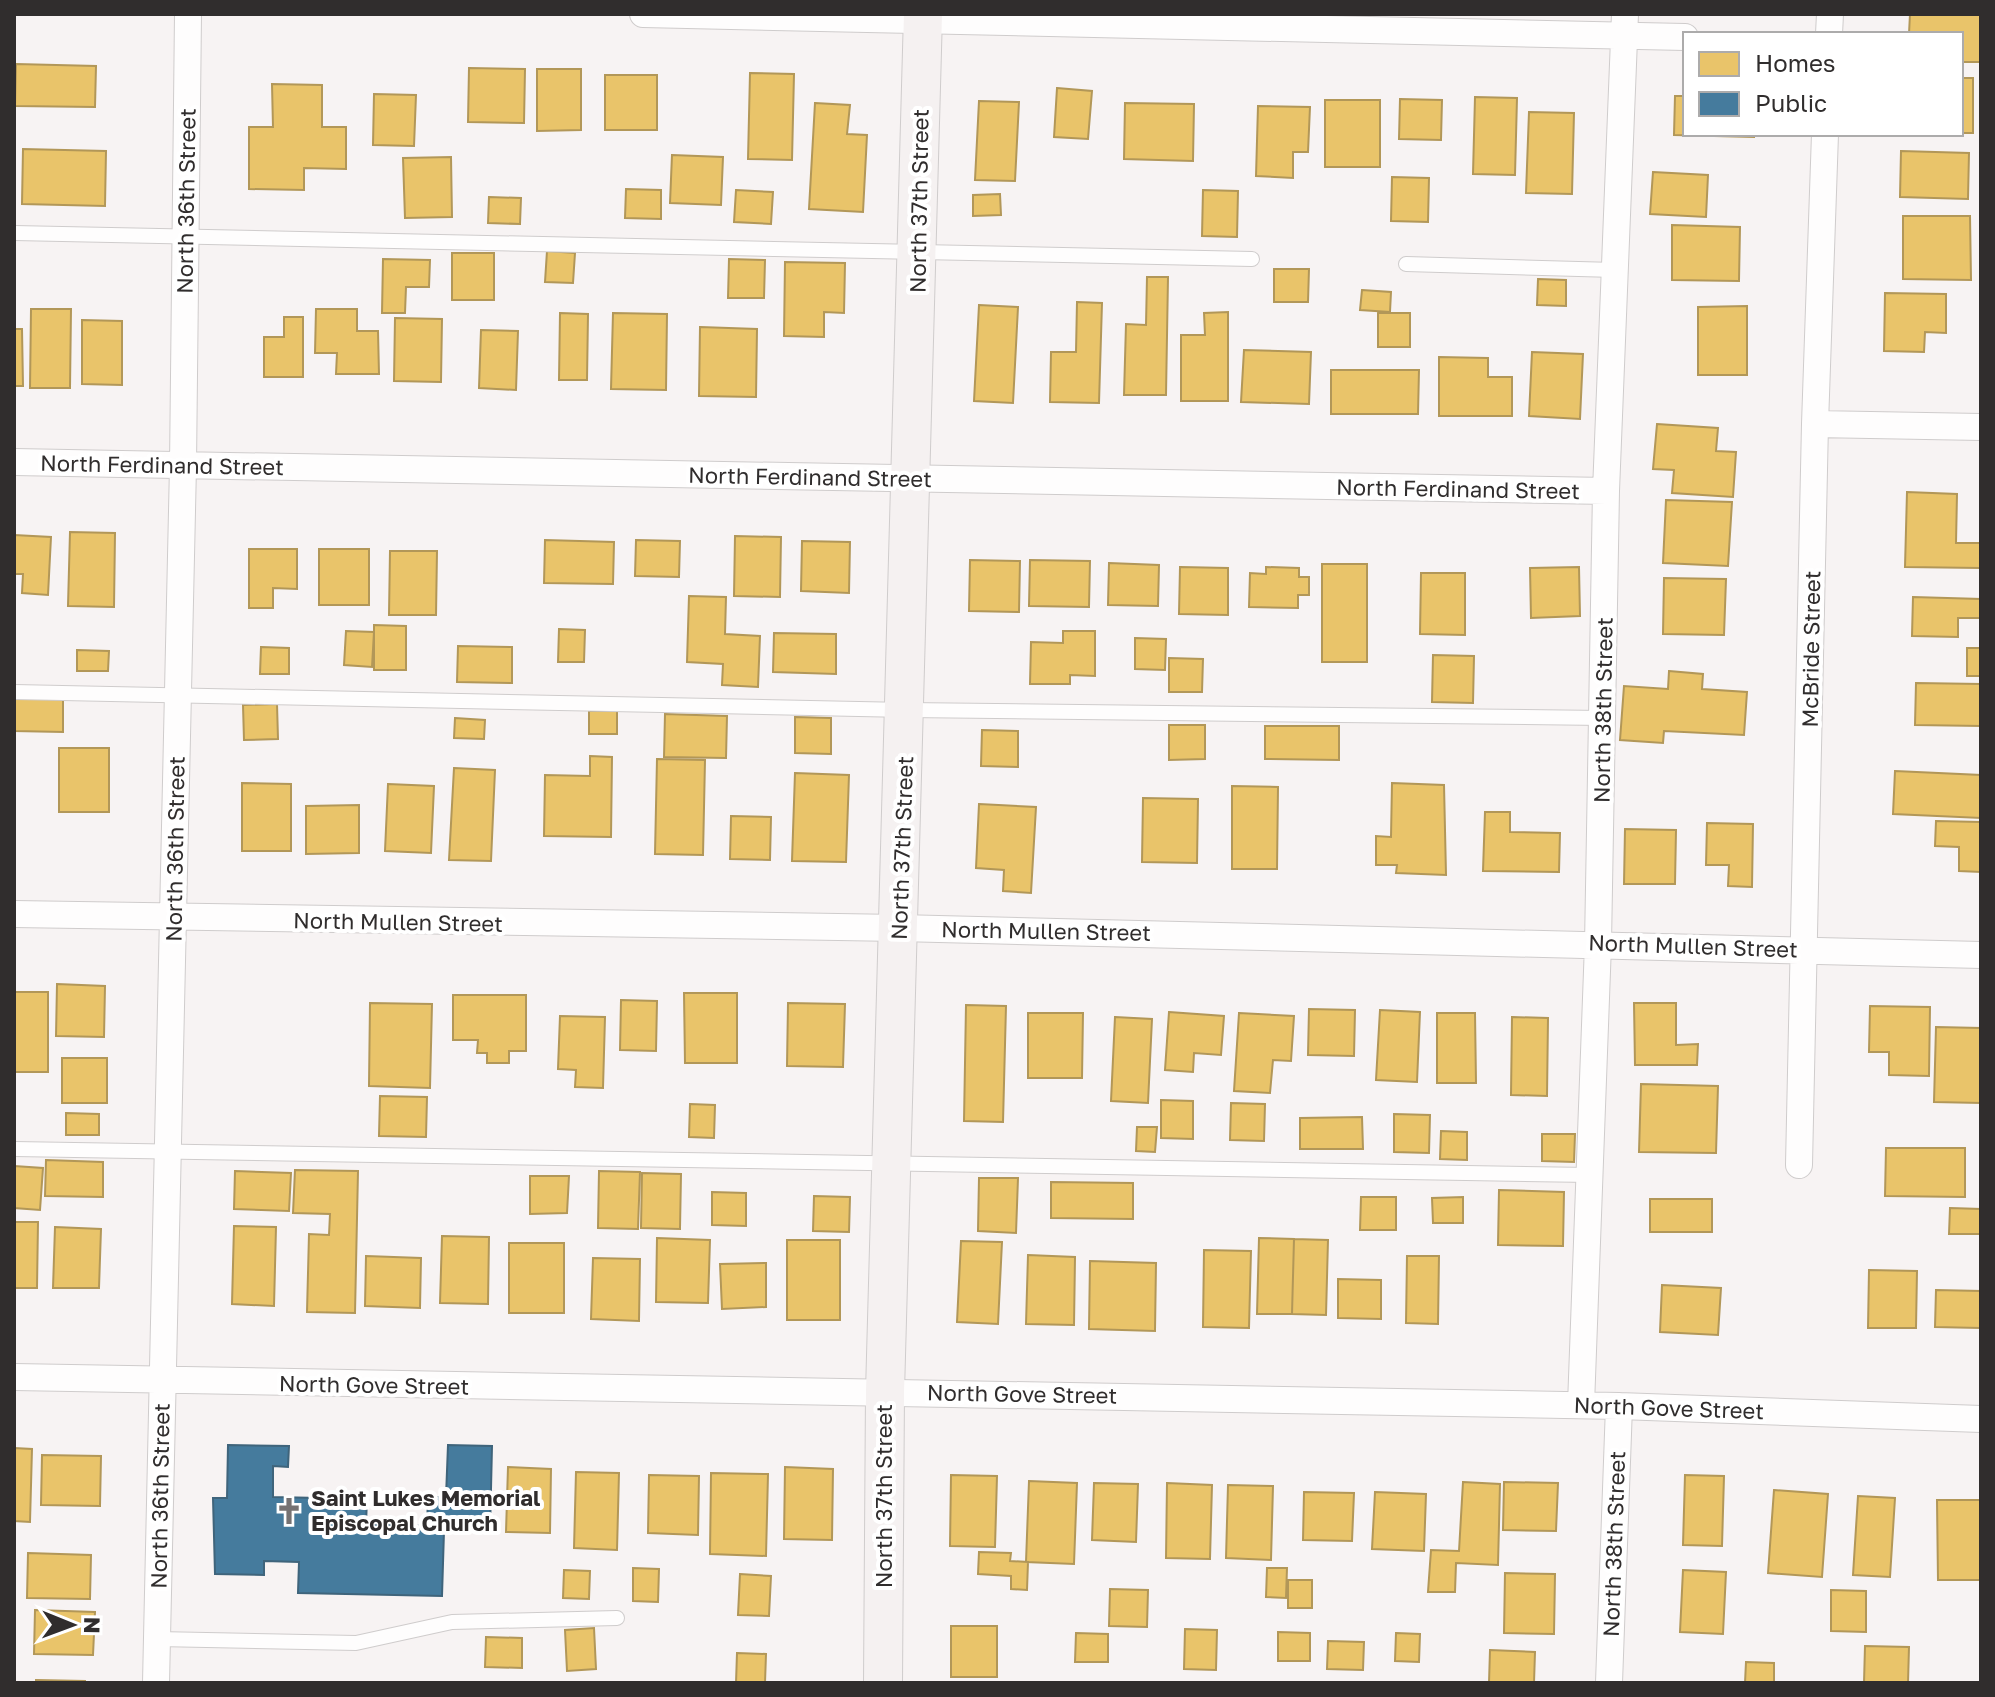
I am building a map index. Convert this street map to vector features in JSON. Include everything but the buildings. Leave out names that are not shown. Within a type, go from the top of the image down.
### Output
[{"type":"street","name":"North 36th Street","points":[[156,1683],[183,466],[188,14]]},
{"type":"street","points":[[643,14],[1625,26],[1683,37]]},
{"type":"street","name":"North 37th Street","points":[[883,1683],[885,1392],[907,710],[923,17]]},
{"type":"street","name":"North 38th Street","points":[[1581,1405],[1598,944],[1606,491],[1625,26]]},
{"type":"street","name":"McBride Street","points":[[1799,1165],[1815,424],[1825,136]]},
{"type":"street","points":[[1815,424],[1981,427]]},
{"type":"street","name":"North Ferdinand Street","points":[[14,462],[1606,491]]},
{"type":"street","name":"North Mullen Street","points":[[14,914],[174,919],[899,928],[1981,955]]},
{"type":"street","name":"North Gove Street","points":[[14,1377],[1581,1405],[1981,1419]]},
{"type":"street","name":"North 38th Street","points":[[1609,1683],[1619,1406]]},
{"type":"lane","points":[[14,233],[1252,259]]},
{"type":"lane","points":[[1406,264],[1615,270]]},
{"type":"lane","points":[[14,692],[907,710],[1603,718]]},
{"type":"lane","points":[[14,1149],[894,1161],[1590,1175]]},
{"type":"lane","points":[[157,1639],[356,1643],[452,1622],[617,1618]]},
{"type":"place","name":"Saint Lukes Memorial Episcopal Church","points":[[289,1511]]}]
